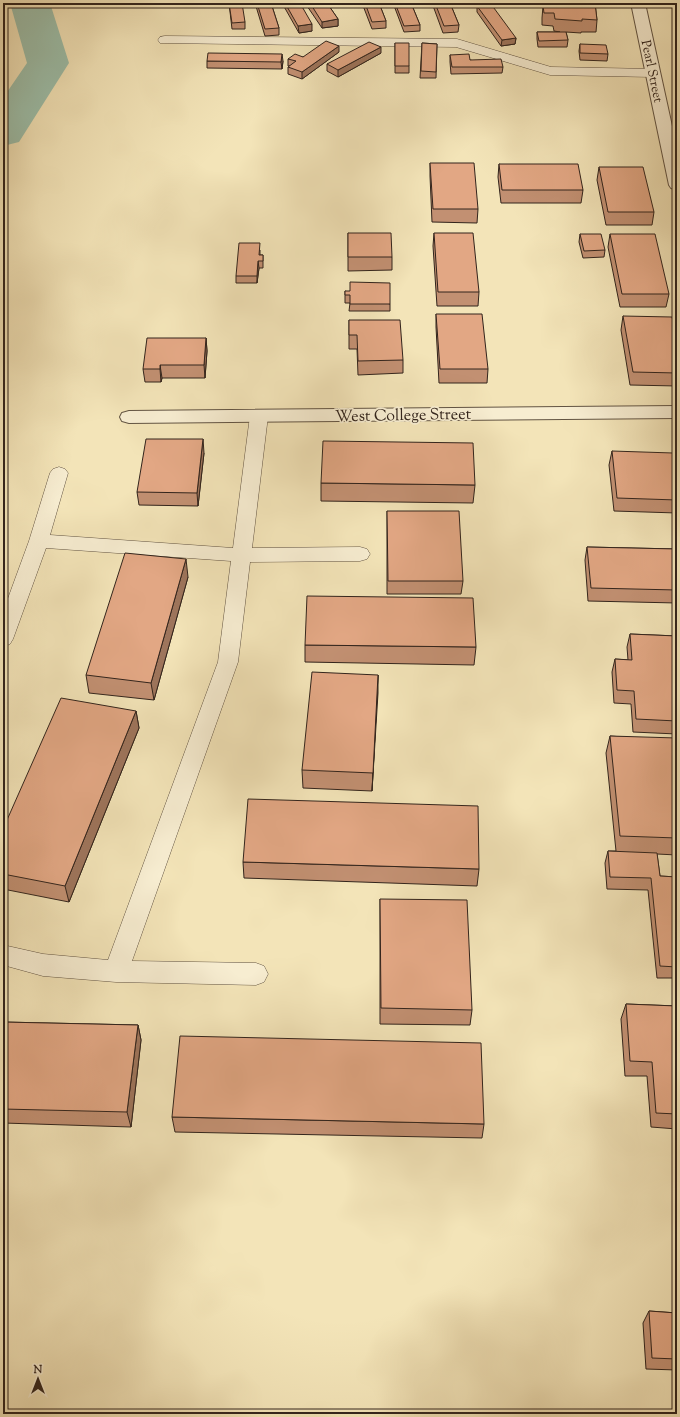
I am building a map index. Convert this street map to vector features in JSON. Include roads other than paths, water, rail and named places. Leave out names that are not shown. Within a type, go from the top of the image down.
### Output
[{"type":"street","name":"Pearl Street","points":[[638,3],[677,185]]},
{"type":"street","name":"West College Street","points":[[129,417],[677,412]]},
{"type":"lane","points":[[165,40],[457,43],[550,71],[653,73]]},
{"type":"lane","points":[[116,971],[228,662],[259,416]]},
{"type":"lane","points":[[3,639],[39,541],[59,473]]},
{"type":"lane","points":[[39,541],[242,555],[360,554]]},
{"type":"lane","points":[[3,954],[43,965],[116,971],[256,974]]},
{"type":"waterway","points":[[3,132],[48,63],[30,3]]}]
